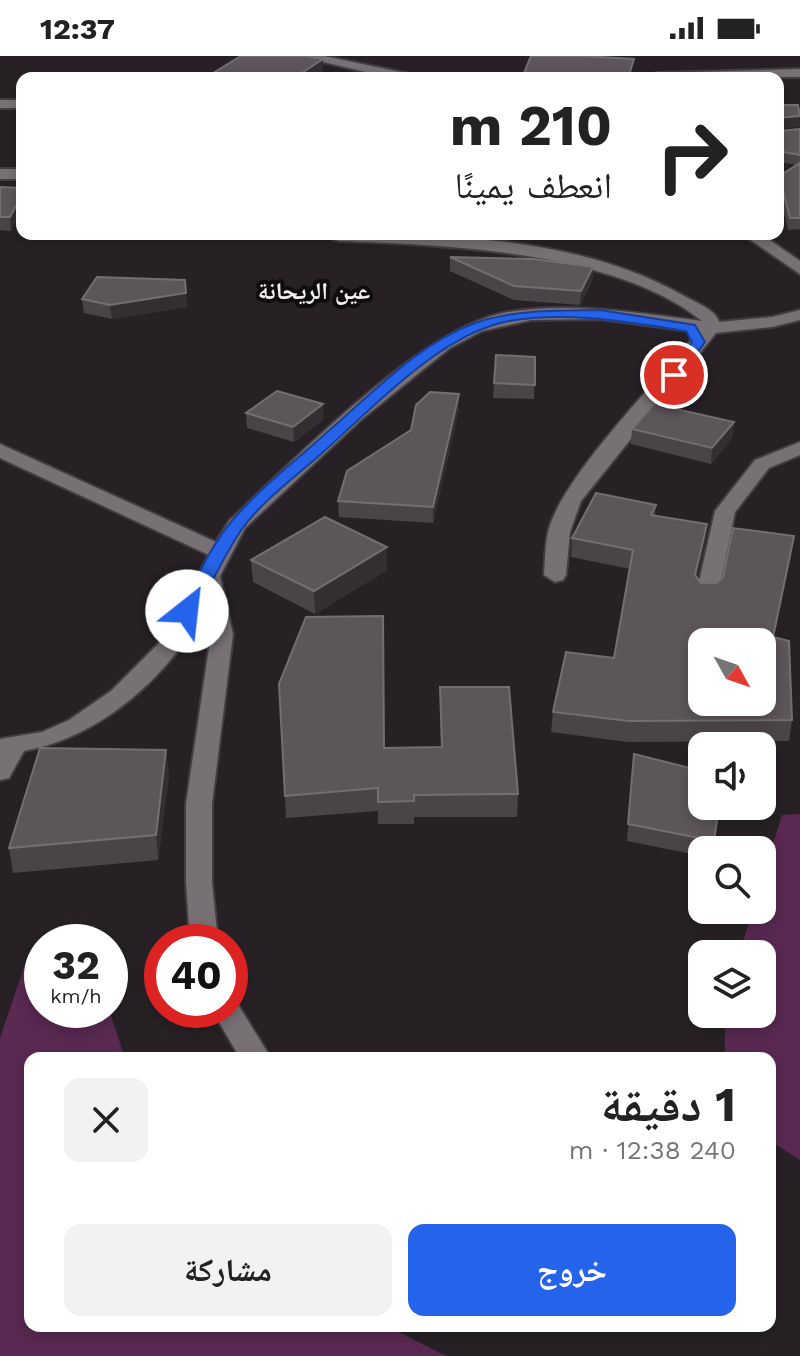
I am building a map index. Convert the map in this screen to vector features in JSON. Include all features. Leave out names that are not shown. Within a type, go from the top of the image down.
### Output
[{"type":"street","points":[[305,56],[381,72]]},
{"type":"street","points":[[416,240],[473,243],[573,261],[682,300],[700,327]]},
{"type":"street","points":[[759,240],[796,264]]},
{"type":"street","points":[[0,772],[7,746],[48,739],[78,725],[119,696],[151,667],[172,643],[236,525],[405,373],[444,344],[476,327],[506,318],[600,314],[700,327],[772,322],[800,315]]},
{"type":"street","points":[[555,575],[559,532],[571,501],[700,327]]},
{"type":"street","points":[[707,595],[725,511],[762,464],[800,448]]},
{"type":"street","points":[[0,450],[130,513],[214,562]]},
{"type":"street","points":[[202,924],[199,804],[222,634],[214,562]]},
{"type":"street","points":[[236,1028],[252,1052]]},
{"type":"shaded area","points":[[800,814],[800,1160],[776,1145],[776,1052],[725,1052],[725,1028],[776,1028],[776,940],[743,940],[749,924],[776,924],[776,836],[782,815]]},
{"type":"shaded area","points":[[24,967],[24,1028],[115,1028],[123,1052],[24,1052],[24,1332],[399,1332],[446,1356],[0,1356],[0,1038]]},
{"type":"building","points":[[241,56],[323,59],[303,72],[215,72]]},
{"type":"building","points":[[531,56],[634,59],[630,72],[524,72]]},
{"type":"building","points":[[784,105],[798,105],[800,116],[784,117]]},
{"type":"building","points":[[800,129],[800,155],[784,152],[784,131]]},
{"type":"building","points":[[800,163],[800,218],[790,218],[784,195],[784,173]]},
{"type":"building","points":[[0,187],[16,188],[16,206],[10,217],[0,217]]},
{"type":"building","points":[[450,257],[533,259],[593,267],[581,291],[514,286]]},
{"type":"building","points":[[97,277],[185,280],[186,293],[110,305],[82,299]]},
{"type":"building","points":[[496,355],[535,357],[535,385],[494,383]]},
{"type":"building","points":[[277,391],[323,404],[293,427],[246,413]]},
{"type":"building","points":[[430,392],[459,394],[433,507],[338,501],[347,471],[411,430],[416,405]]},
{"type":"building","points":[[654,404],[734,422],[712,448],[632,429]]},
{"type":"building","points":[[596,493],[656,505],[651,515],[707,524],[695,575],[701,583],[717,583],[723,577],[733,528],[794,536],[775,628],[688,628],[688,716],[776,716],[776,638],[789,641],[792,720],[629,721],[553,712],[566,652],[614,658],[633,550],[572,538]]},
{"type":"building","points":[[325,517],[387,547],[314,591],[251,560]]},
{"type":"building","points":[[383,616],[384,748],[442,747],[440,687],[509,687],[518,794],[414,795],[414,801],[378,802],[378,788],[285,796],[279,684],[306,617]]},
{"type":"building","points":[[40,748],[166,750],[156,835],[9,848]]},
{"type":"building","points":[[634,754],[688,768],[688,820],[717,820],[715,836],[689,836],[628,824]]},
{"type":"district","name":"عين الريحانة","points":[[314,291]]},
{"type":"route","points":[[187,611],[236,525],[405,373],[444,344],[476,327],[531,315],[600,314],[691,327],[699,342],[674,375]]}]
